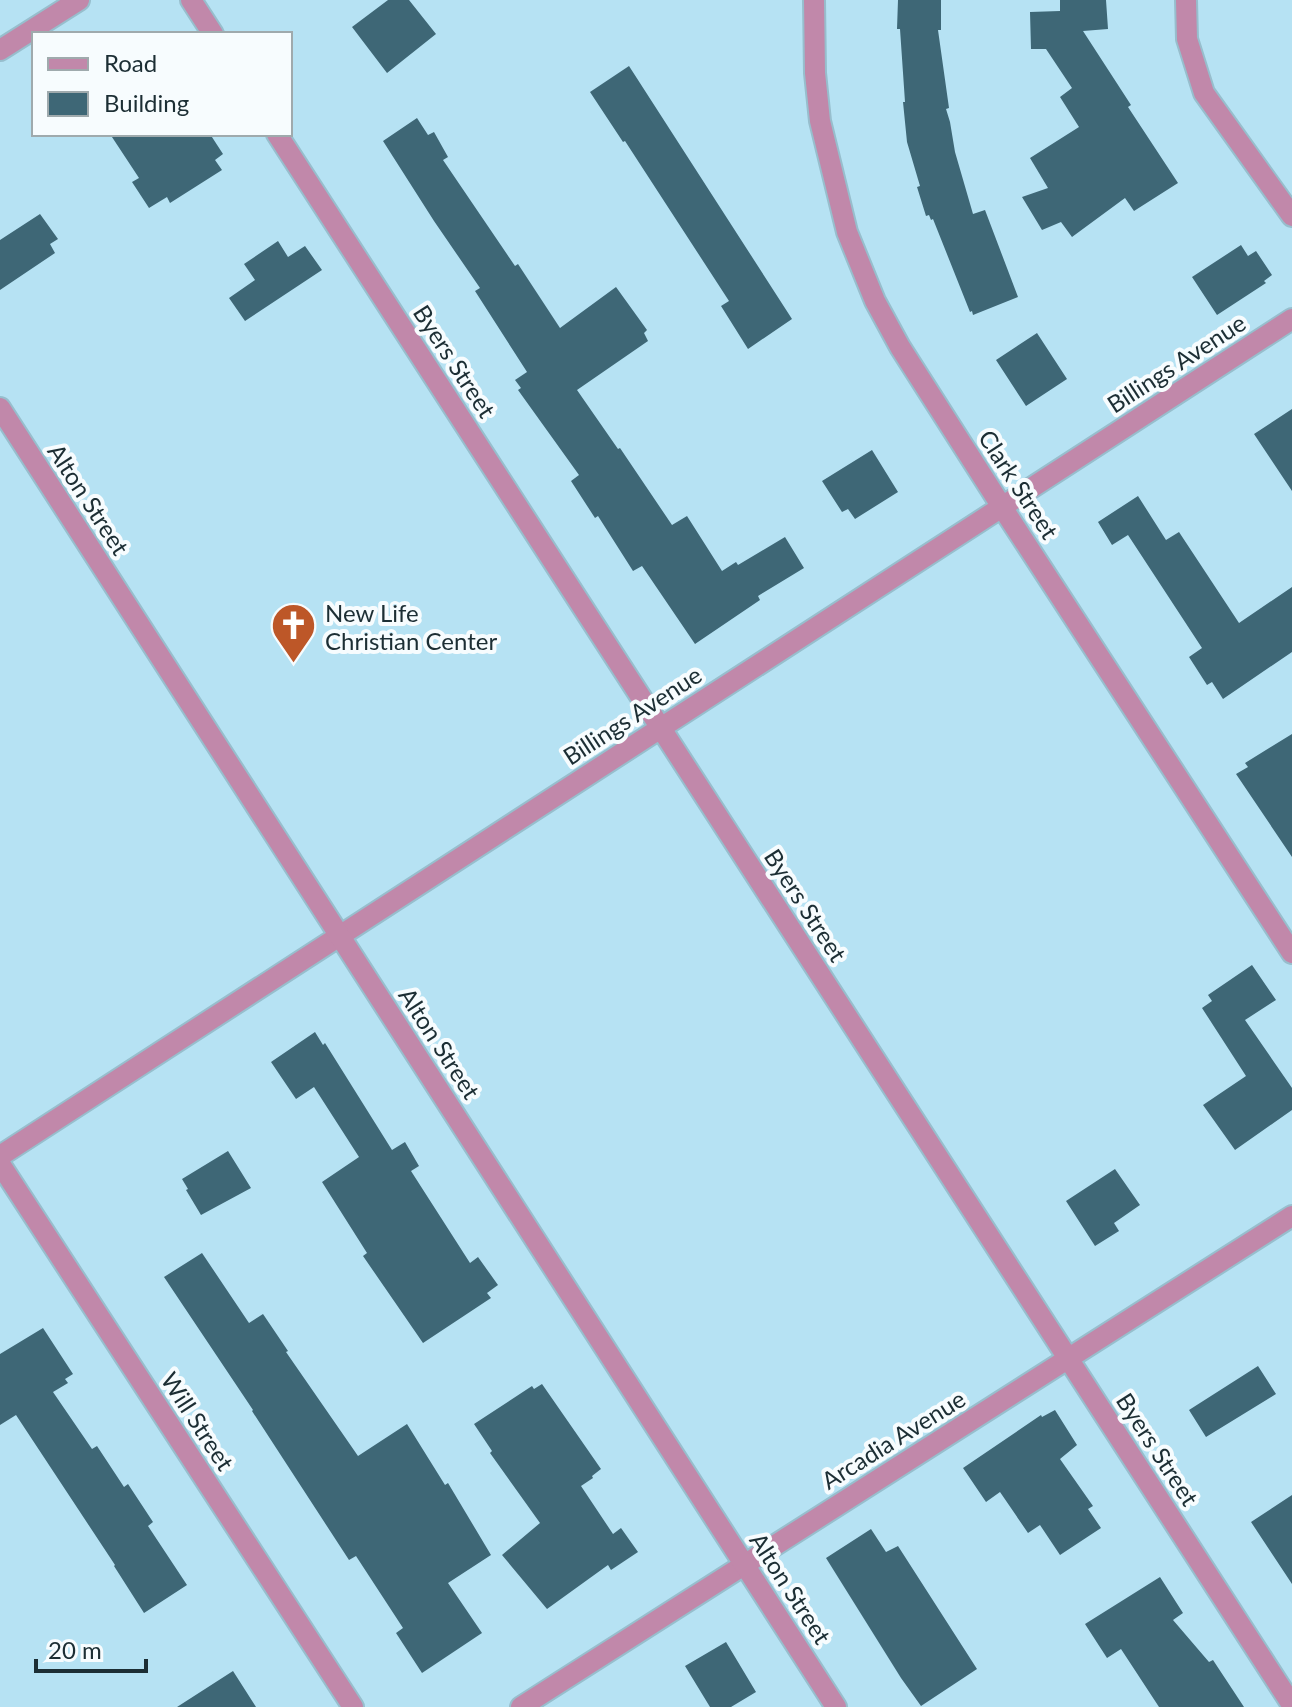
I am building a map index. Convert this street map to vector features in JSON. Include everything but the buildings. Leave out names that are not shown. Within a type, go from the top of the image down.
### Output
[{"type":"street","points":[[0,50],[79,0]]},
{"type":"street","points":[[191,0],[212,32]]},
{"type":"street","name":"Clark Street","points":[[814,0],[815,73],[820,121],[847,232],[875,301],[900,347],[1002,507],[1292,953]]},
{"type":"street","points":[[1186,0],[1187,39],[1204,93],[1292,216]]},
{"type":"street","name":"Byers Street","points":[[278,136],[1292,1705]]},
{"type":"street","name":"Billings Avenue","points":[[0,1156],[1292,319]]},
{"type":"street","name":"Alton Street","points":[[0,408],[836,1707]]},
{"type":"street","name":"Will Street","points":[[0,1164],[353,1707]]},
{"type":"street","name":"Arcadia Avenue","points":[[521,1707],[1292,1216]]},
{"type":"place","name":"New Life Christian Center","points":[[294,665]]}]
